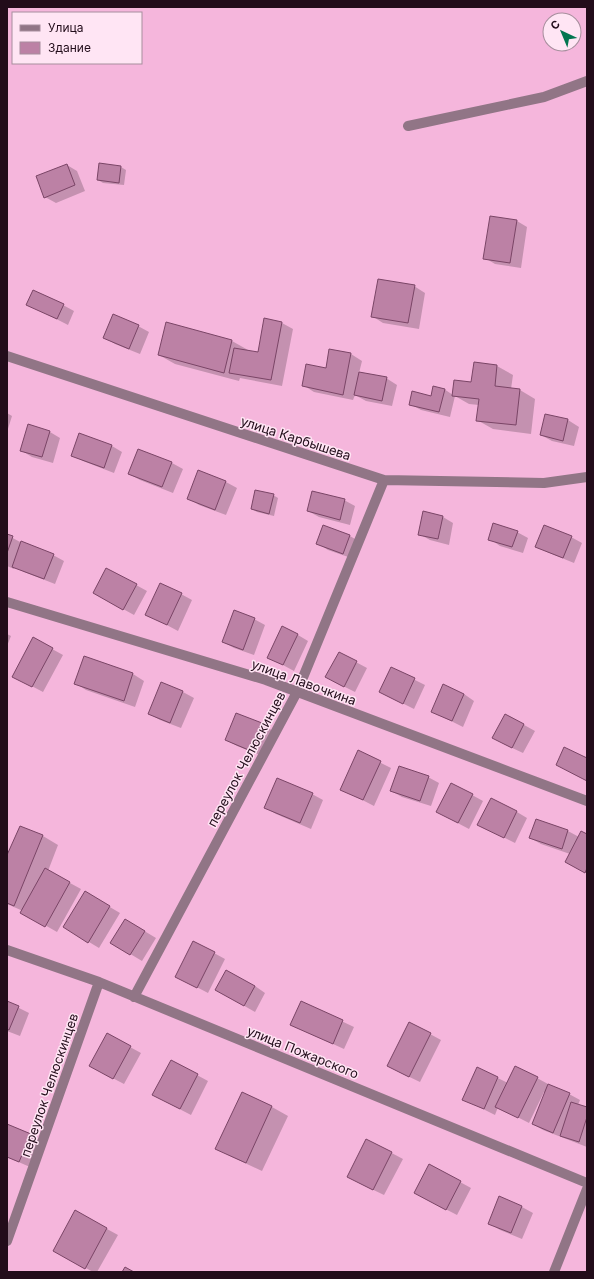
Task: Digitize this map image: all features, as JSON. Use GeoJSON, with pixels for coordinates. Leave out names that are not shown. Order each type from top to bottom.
{"type":"FeatureCollection","features":[{"type":"Feature","properties":{"kind":"street"},"geometry":{"type":"LineString","coordinates":[[408,126],[544,97],[587,81]]}},
{"type":"Feature","properties":{"kind":"street","name":"улица Карбышева"},"geometry":{"type":"LineString","coordinates":[[7,356],[384,480],[544,483],[587,477]]}},
{"type":"Feature","properties":{"kind":"street","name":"переулок Челюскинцев"},"geometry":{"type":"LineString","coordinates":[[134,998],[297,692],[384,480]]}},
{"type":"Feature","properties":{"kind":"street","name":"улица Лавочкина"},"geometry":{"type":"LineString","coordinates":[[7,602],[258,678],[587,801]]}},
{"type":"Feature","properties":{"kind":"street","name":"улица Пожарского"},"geometry":{"type":"LineString","coordinates":[[7,950],[99,982],[134,998],[587,1183]]}},
{"type":"Feature","properties":{"kind":"street","name":"переулок Челюскинцев"},"geometry":{"type":"LineString","coordinates":[[7,1242],[99,982]]}},
{"type":"Feature","properties":{"kind":"street"},"geometry":{"type":"LineString","coordinates":[[554,1272],[587,1189]]}},
{"type":"Feature","properties":{"kind":"building"},"geometry":{"type":"Polygon","coordinates":[[[99,163],[121,166],[119,183],[97,180],[99,163]]]}},
{"type":"Feature","properties":{"kind":"building"},"geometry":{"type":"Polygon","coordinates":[[[67,164],[75,185],[44,198],[36,176],[67,164]]]}},
{"type":"Feature","properties":{"kind":"building"},"geometry":{"type":"Polygon","coordinates":[[[490,216],[517,220],[510,263],[483,259],[490,216]]]}},
{"type":"Feature","properties":{"kind":"building"},"geometry":{"type":"Polygon","coordinates":[[[378,279],[415,285],[408,323],[371,317],[378,279]]]}},
{"type":"Feature","properties":{"kind":"building"},"geometry":{"type":"Polygon","coordinates":[[[33,290],[64,304],[57,319],[26,305],[33,290]]]}},
{"type":"Feature","properties":{"kind":"building"},"geometry":{"type":"Polygon","coordinates":[[[113,314],[139,325],[129,349],[103,338],[113,314]]]}},
{"type":"Feature","properties":{"kind":"building"},"geometry":{"type":"Polygon","coordinates":[[[264,318],[282,322],[271,380],[229,373],[234,348],[258,352],[264,318]]]}},
{"type":"Feature","properties":{"kind":"building"},"geometry":{"type":"Polygon","coordinates":[[[166,322],[232,340],[224,373],[158,355],[166,322]]]}},
{"type":"Feature","properties":{"kind":"building"},"geometry":{"type":"Polygon","coordinates":[[[329,349],[351,353],[343,395],[302,386],[306,364],[326,368],[329,349]]]}},
{"type":"Feature","properties":{"kind":"building"},"geometry":{"type":"Polygon","coordinates":[[[474,362],[497,365],[495,386],[520,389],[516,425],[476,421],[479,399],[452,396],[454,380],[471,382],[474,362]]]}},
{"type":"Feature","properties":{"kind":"building"},"geometry":{"type":"Polygon","coordinates":[[[359,372],[387,377],[382,401],[354,395],[359,372]]]}},
{"type":"Feature","properties":{"kind":"building"},"geometry":{"type":"Polygon","coordinates":[[[433,386],[445,389],[439,412],[409,405],[412,391],[431,396],[433,386]]]}},
{"type":"Feature","properties":{"kind":"building"},"geometry":{"type":"Polygon","coordinates":[[[545,414],[568,419],[563,441],[540,435],[545,414]]]}},
{"type":"Feature","properties":{"kind":"building"},"geometry":{"type":"Polygon","coordinates":[[[28,424],[50,431],[42,457],[20,451],[28,424]]]}},
{"type":"Feature","properties":{"kind":"building"},"geometry":{"type":"Polygon","coordinates":[[[79,433],[112,445],[104,468],[71,456],[79,433]]]}},
{"type":"Feature","properties":{"kind":"building"},"geometry":{"type":"Polygon","coordinates":[[[138,449],[172,462],[162,487],[128,474],[138,449]]]}},
{"type":"Feature","properties":{"kind":"building"},"geometry":{"type":"Polygon","coordinates":[[[198,470],[226,481],[215,510],[187,499],[198,470]]]}},
{"type":"Feature","properties":{"kind":"building"},"geometry":{"type":"Polygon","coordinates":[[[255,490],[274,494],[269,514],[251,509],[255,490]]]}},
{"type":"Feature","properties":{"kind":"building"},"geometry":{"type":"Polygon","coordinates":[[[312,491],[345,499],[340,520],[307,511],[312,491]]]}},
{"type":"Feature","properties":{"kind":"building"},"geometry":{"type":"Polygon","coordinates":[[[423,511],[443,516],[438,539],[418,535],[423,511]]]}},
{"type":"Feature","properties":{"kind":"building"},"geometry":{"type":"Polygon","coordinates":[[[493,523],[518,531],[512,547],[488,540],[493,523]]]}},
{"type":"Feature","properties":{"kind":"building"},"geometry":{"type":"Polygon","coordinates":[[[323,525],[350,535],[343,554],[316,544],[323,525]]]}},
{"type":"Feature","properties":{"kind":"building"},"geometry":{"type":"Polygon","coordinates":[[[544,525],[572,536],[563,558],[535,547],[544,525]]]}},
{"type":"Feature","properties":{"kind":"building"},"geometry":{"type":"Polygon","coordinates":[[[7,534],[13,536],[7,553],[7,534]]]}},
{"type":"Feature","properties":{"kind":"building"},"geometry":{"type":"Polygon","coordinates":[[[21,541],[54,554],[44,579],[12,567],[21,541]]]}},
{"type":"Feature","properties":{"kind":"building"},"geometry":{"type":"Polygon","coordinates":[[[106,568],[137,584],[123,610],[93,593],[106,568]]]}},
{"type":"Feature","properties":{"kind":"building"},"geometry":{"type":"Polygon","coordinates":[[[160,583],[182,593],[167,625],[145,615],[160,583]]]}},
{"type":"Feature","properties":{"kind":"building"},"geometry":{"type":"Polygon","coordinates":[[[234,610],[255,618],[243,650],[222,642],[234,610]]]}},
{"type":"Feature","properties":{"kind":"building"},"geometry":{"type":"Polygon","coordinates":[[[282,626],[298,634],[283,665],[267,658],[282,626]]]}},
{"type":"Feature","properties":{"kind":"building"},"geometry":{"type":"Polygon","coordinates":[[[33,637],[53,648],[32,687],[12,677],[33,637]]]}},
{"type":"Feature","properties":{"kind":"building"},"geometry":{"type":"Polygon","coordinates":[[[339,652],[357,661],[344,687],[325,677],[339,652]]]}},
{"type":"Feature","properties":{"kind":"building"},"geometry":{"type":"Polygon","coordinates":[[[84,656],[133,673],[124,701],[74,684],[84,656]]]}},
{"type":"Feature","properties":{"kind":"building"},"geometry":{"type":"Polygon","coordinates":[[[391,667],[415,678],[403,704],[379,692],[391,667]]]}},
{"type":"Feature","properties":{"kind":"building"},"geometry":{"type":"Polygon","coordinates":[[[161,682],[183,691],[170,723],[148,714],[161,682]]]}},
{"type":"Feature","properties":{"kind":"building"},"geometry":{"type":"Polygon","coordinates":[[[443,684],[464,694],[452,721],[431,712],[443,684]]]}},
{"type":"Feature","properties":{"kind":"building"},"geometry":{"type":"Polygon","coordinates":[[[236,713],[262,723],[251,751],[225,740],[236,713]]]}},
{"type":"Feature","properties":{"kind":"building"},"geometry":{"type":"Polygon","coordinates":[[[505,714],[524,724],[512,748],[492,738],[505,714]]]}},
{"type":"Feature","properties":{"kind":"building"},"geometry":{"type":"Polygon","coordinates":[[[564,747],[587,758],[587,781],[556,765],[564,747]]]}},
{"type":"Feature","properties":{"kind":"building"},"geometry":{"type":"Polygon","coordinates":[[[358,750],[381,761],[363,800],[340,790],[358,750]]]}},
{"type":"Feature","properties":{"kind":"building"},"geometry":{"type":"Polygon","coordinates":[[[399,766],[429,776],[420,801],[390,791],[399,766]]]}},
{"type":"Feature","properties":{"kind":"building"},"geometry":{"type":"Polygon","coordinates":[[[277,778],[313,793],[300,823],[264,808],[277,778]]]}},
{"type":"Feature","properties":{"kind":"building"},"geometry":{"type":"Polygon","coordinates":[[[451,783],[473,794],[458,823],[436,812],[451,783]]]}},
{"type":"Feature","properties":{"kind":"building"},"geometry":{"type":"Polygon","coordinates":[[[491,798],[517,811],[504,838],[477,825],[491,798]]]}},
{"type":"Feature","properties":{"kind":"building"},"geometry":{"type":"Polygon","coordinates":[[[536,819],[568,830],[562,849],[529,838],[536,819]]]}},
{"type":"Feature","properties":{"kind":"building"},"geometry":{"type":"Polygon","coordinates":[[[20,826],[43,835],[14,906],[7,903],[7,855],[20,826]]]}},
{"type":"Feature","properties":{"kind":"building"},"geometry":{"type":"Polygon","coordinates":[[[581,831],[587,834],[587,868],[585,873],[565,862],[581,831]]]}},
{"type":"Feature","properties":{"kind":"building"},"geometry":{"type":"Polygon","coordinates":[[[45,868],[70,882],[45,927],[20,913],[45,868]]]}},
{"type":"Feature","properties":{"kind":"building"},"geometry":{"type":"Polygon","coordinates":[[[85,891],[110,906],[88,943],[63,927],[85,891]]]}},
{"type":"Feature","properties":{"kind":"building"},"geometry":{"type":"Polygon","coordinates":[[[125,919],[145,931],[130,955],[110,943],[125,919]]]}},
{"type":"Feature","properties":{"kind":"building"},"geometry":{"type":"Polygon","coordinates":[[[193,941],[215,952],[197,988],[175,977],[193,941]]]}},
{"type":"Feature","properties":{"kind":"building"},"geometry":{"type":"Polygon","coordinates":[[[226,970],[255,986],[244,1006],[215,990],[226,970]]]}},
{"type":"Feature","properties":{"kind":"building"},"geometry":{"type":"Polygon","coordinates":[[[7,1001],[19,1006],[9,1030],[7,1029],[7,1001]]]}},
{"type":"Feature","properties":{"kind":"building"},"geometry":{"type":"Polygon","coordinates":[[[301,1001],[343,1020],[333,1044],[290,1025],[301,1001]]]}},
{"type":"Feature","properties":{"kind":"building"},"geometry":{"type":"Polygon","coordinates":[[[409,1022],[431,1033],[409,1077],[387,1066],[409,1022]]]}},
{"type":"Feature","properties":{"kind":"building"},"geometry":{"type":"Polygon","coordinates":[[[107,1033],[131,1046],[113,1079],[89,1066],[107,1033]]]}},
{"type":"Feature","properties":{"kind":"building"},"geometry":{"type":"Polygon","coordinates":[[[171,1060],[198,1074],[180,1109],[152,1095],[171,1060]]]}},
{"type":"Feature","properties":{"kind":"building"},"geometry":{"type":"Polygon","coordinates":[[[515,1066],[538,1077],[518,1118],[495,1107],[515,1066]]]}},
{"type":"Feature","properties":{"kind":"building"},"geometry":{"type":"Polygon","coordinates":[[[477,1067],[498,1077],[484,1109],[462,1100],[477,1067]]]}},
{"type":"Feature","properties":{"kind":"building"},"geometry":{"type":"Polygon","coordinates":[[[548,1084],[570,1093],[553,1133],[532,1124],[548,1084]]]}},
{"type":"Feature","properties":{"kind":"building"},"geometry":{"type":"Polygon","coordinates":[[[242,1092],[272,1106],[246,1163],[215,1149],[242,1092]]]}},
{"type":"Feature","properties":{"kind":"building"},"geometry":{"type":"Polygon","coordinates":[[[571,1102],[587,1107],[587,1117],[579,1142],[560,1136],[571,1102]]]}},
{"type":"Feature","properties":{"kind":"building"},"geometry":{"type":"Polygon","coordinates":[[[7,1124],[31,1134],[19,1162],[7,1157],[7,1124]]]}},
{"type":"Feature","properties":{"kind":"building"},"geometry":{"type":"Polygon","coordinates":[[[366,1139],[392,1152],[373,1190],[347,1177],[366,1139]]]}},
{"type":"Feature","properties":{"kind":"building"},"geometry":{"type":"Polygon","coordinates":[[[429,1164],[461,1181],[446,1210],[414,1193],[429,1164]]]}},
{"type":"Feature","properties":{"kind":"building"},"geometry":{"type":"Polygon","coordinates":[[[499,1196],[522,1206],[511,1233],[488,1224],[499,1196]]]}},
{"type":"Feature","properties":{"kind":"building"},"geometry":{"type":"Polygon","coordinates":[[[75,1210],[107,1228],[85,1269],[53,1251],[75,1210]]]}},
{"type":"Feature","properties":{"kind":"building"},"geometry":{"type":"Polygon","coordinates":[[[125,1267],[134,1272],[122,1272],[125,1267]]]}}]}
